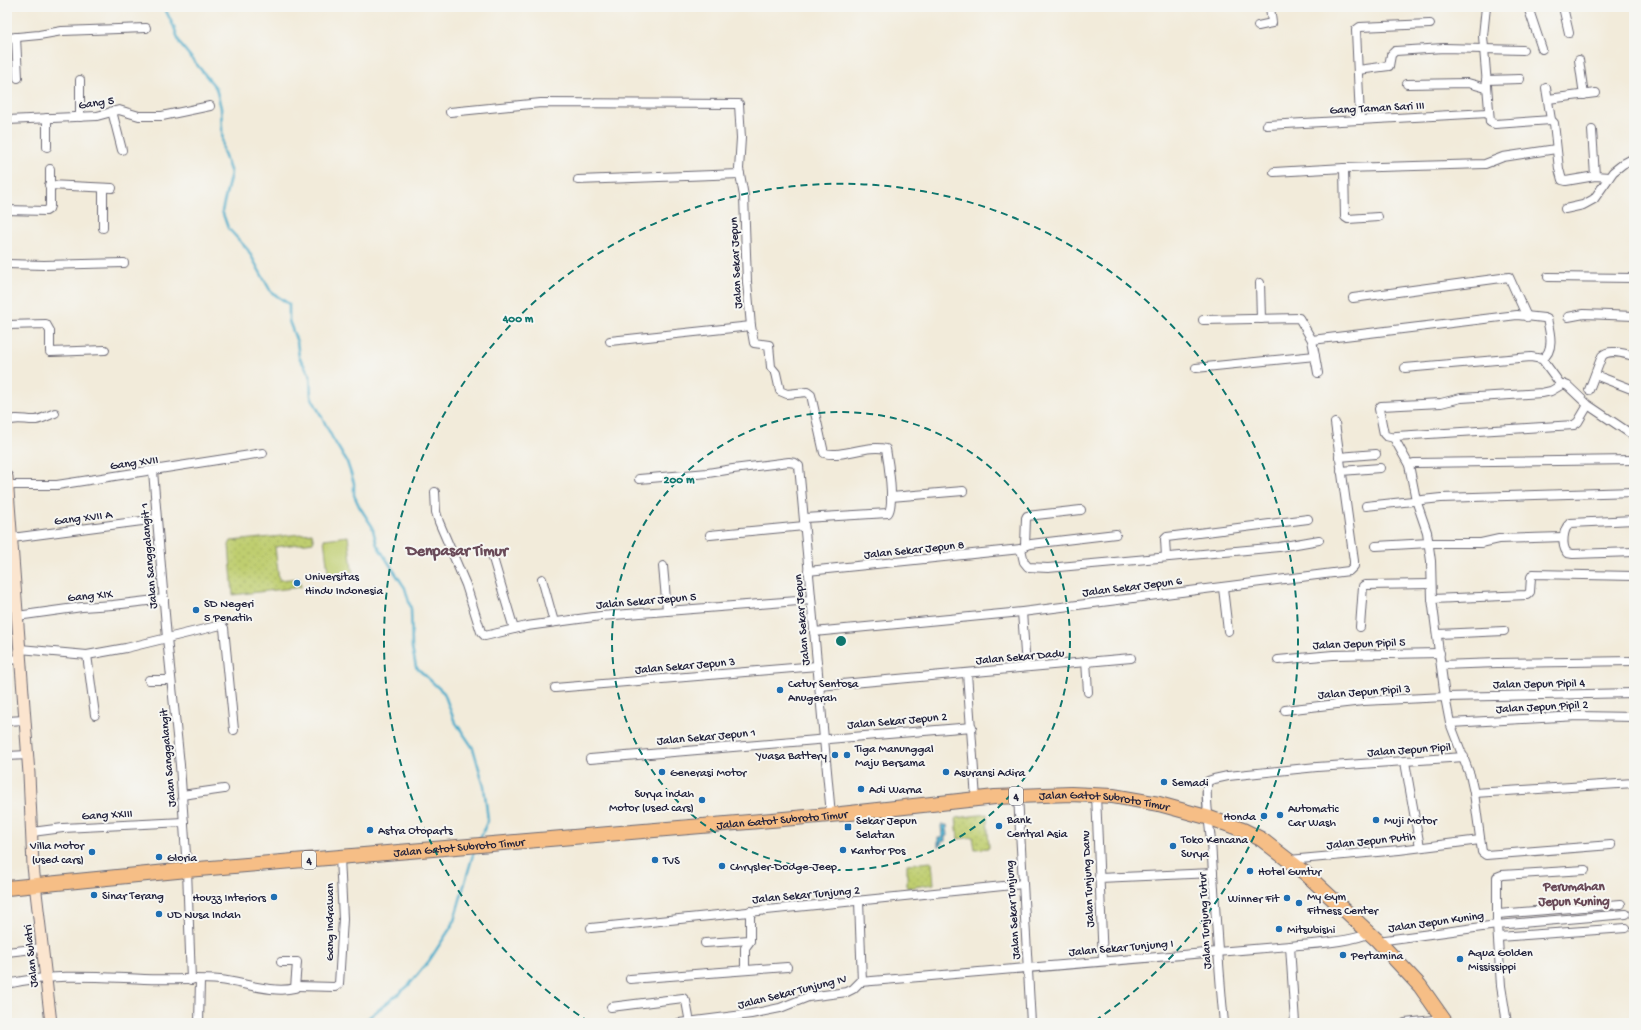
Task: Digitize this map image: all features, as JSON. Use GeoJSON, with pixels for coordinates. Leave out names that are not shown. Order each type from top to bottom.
{"type":"FeatureCollection","features":[{"type":"Feature","properties":{"kind":"highway","name":"Jalan Gatot Subroto Timur"},"geometry":{"type":"LineString","coordinates":[[35,886],[505,842],[831,815],[976,799],[1066,794],[1113,796],[1159,804],[1210,818],[1243,830],[1261,839],[1289,860],[1374,937],[1420,986],[1444,1021]]}},
{"type":"Feature","properties":{"kind":"highway","name":"4"},"geometry":{"type":"LineString","coordinates":[[7,888],[35,886]]}},
{"type":"Feature","properties":{"kind":"main road","name":"Jalan Sulatri"},"geometry":{"type":"LineString","coordinates":[[7,482],[11,595],[17,616],[28,755],[33,866],[51,1023]]}},
{"type":"Feature","properties":{"kind":"street"},"geometry":{"type":"LineString","coordinates":[[1258,26],[1272,23],[1270,7]]}},
{"type":"Feature","properties":{"kind":"street"},"geometry":{"type":"LineString","coordinates":[[1486,7],[1484,22],[1484,50],[1488,113],[1490,122],[1495,124],[1551,120]]}},
{"type":"Feature","properties":{"kind":"street"},"geometry":{"type":"LineString","coordinates":[[1528,7],[1542,49]]}},
{"type":"Feature","properties":{"kind":"street"},"geometry":{"type":"LineString","coordinates":[[1563,7],[1569,33]]}},
{"type":"Feature","properties":{"kind":"street"},"geometry":{"type":"LineString","coordinates":[[1360,119],[1356,30],[1360,27],[1430,24]]}},
{"type":"Feature","properties":{"kind":"street"},"geometry":{"type":"LineString","coordinates":[[7,38],[62,31],[146,28]]}},
{"type":"Feature","properties":{"kind":"street"},"geometry":{"type":"LineString","coordinates":[[16,37],[18,78]]}},
{"type":"Feature","properties":{"kind":"street"},"geometry":{"type":"LineString","coordinates":[[1358,70],[1389,66],[1391,55],[1395,51],[1444,48],[1523,50]]}},
{"type":"Feature","properties":{"kind":"street"},"geometry":{"type":"LineString","coordinates":[[1579,60],[1584,95]]}},
{"type":"Feature","properties":{"kind":"street"},"geometry":{"type":"LineString","coordinates":[[1407,84],[1486,84],[1520,79]]}},
{"type":"Feature","properties":{"kind":"street"},"geometry":{"type":"LineString","coordinates":[[80,80],[80,117]]}},
{"type":"Feature","properties":{"kind":"street"},"geometry":{"type":"LineString","coordinates":[[1546,88],[1551,120],[1554,124],[1560,176],[1564,181],[1595,176],[1609,177]]}},
{"type":"Feature","properties":{"kind":"street"},"geometry":{"type":"LineString","coordinates":[[1548,99],[1596,93]]}},
{"type":"Feature","properties":{"kind":"street","name":"Jalan Sekar Jepun"},"geometry":{"type":"LineString","coordinates":[[450,112],[541,103],[739,104],[741,138],[739,162],[744,196],[746,282],[750,326],[754,343],[769,345],[771,367],[776,373],[780,391],[787,394],[807,392],[811,395],[824,453],[840,453],[878,447],[886,449],[889,466],[891,510],[887,513],[805,522]]}},
{"type":"Feature","properties":{"kind":"street","name":"Gang 5"},"geometry":{"type":"LineString","coordinates":[[7,120],[97,116],[121,110],[134,115],[162,116],[210,106]]}},
{"type":"Feature","properties":{"kind":"street"},"geometry":{"type":"LineString","coordinates":[[112,112],[122,150]]}},
{"type":"Feature","properties":{"kind":"street","name":"Gang Taman Sari III"},"geometry":{"type":"LineString","coordinates":[[1267,125],[1488,113]]}},
{"type":"Feature","properties":{"kind":"street"},"geometry":{"type":"LineString","coordinates":[[47,118],[47,147]]}},
{"type":"Feature","properties":{"kind":"street"},"geometry":{"type":"LineString","coordinates":[[1592,130],[1595,176]]}},
{"type":"Feature","properties":{"kind":"street"},"geometry":{"type":"LineString","coordinates":[[1274,172],[1344,168],[1485,164],[1503,157],[1556,149]]}},
{"type":"Feature","properties":{"kind":"street"},"geometry":{"type":"LineString","coordinates":[[1565,209],[1583,205],[1594,199],[1609,177],[1620,166],[1634,158]]}},
{"type":"Feature","properties":{"kind":"street"},"geometry":{"type":"LineString","coordinates":[[1344,168],[1345,217],[1348,219],[1378,217]]}},
{"type":"Feature","properties":{"kind":"street"},"geometry":{"type":"LineString","coordinates":[[7,210],[48,210],[50,206],[50,169]]}},
{"type":"Feature","properties":{"kind":"street"},"geometry":{"type":"LineString","coordinates":[[578,180],[740,174]]}},
{"type":"Feature","properties":{"kind":"street"},"geometry":{"type":"LineString","coordinates":[[50,185],[112,188]]}},
{"type":"Feature","properties":{"kind":"street"},"geometry":{"type":"LineString","coordinates":[[103,188],[103,228]]}},
{"type":"Feature","properties":{"kind":"street"},"geometry":{"type":"LineString","coordinates":[[7,264],[44,265],[124,263]]}},
{"type":"Feature","properties":{"kind":"street"},"geometry":{"type":"LineString","coordinates":[[1548,276],[1634,278]]}},
{"type":"Feature","properties":{"kind":"street"},"geometry":{"type":"LineString","coordinates":[[1353,298],[1509,277],[1527,317]]}},
{"type":"Feature","properties":{"kind":"street"},"geometry":{"type":"LineString","coordinates":[[1260,283],[1261,318]]}},
{"type":"Feature","properties":{"kind":"street"},"geometry":{"type":"LineString","coordinates":[[1568,317],[1584,314],[1634,316]]}},
{"type":"Feature","properties":{"kind":"street"},"geometry":{"type":"LineString","coordinates":[[1312,340],[1517,316],[1544,318],[1547,319],[1550,330],[1550,351],[1547,357],[1542,360]]}},
{"type":"Feature","properties":{"kind":"street"},"geometry":{"type":"LineString","coordinates":[[1202,320],[1299,318],[1312,340],[1318,373]]}},
{"type":"Feature","properties":{"kind":"street"},"geometry":{"type":"LineString","coordinates":[[7,325],[46,324],[50,331],[50,352],[105,350]]}},
{"type":"Feature","properties":{"kind":"street"},"geometry":{"type":"LineString","coordinates":[[610,341],[750,326]]}},
{"type":"Feature","properties":{"kind":"street"},"geometry":{"type":"LineString","coordinates":[[1589,390],[1604,353],[1612,352],[1634,356]]}},
{"type":"Feature","properties":{"kind":"street"},"geometry":{"type":"LineString","coordinates":[[1196,368],[1314,356]]}},
{"type":"Feature","properties":{"kind":"street"},"geometry":{"type":"LineString","coordinates":[[1405,368],[1531,357],[1542,360],[1561,385],[1568,386],[1588,405],[1634,436]]}},
{"type":"Feature","properties":{"kind":"street"},"geometry":{"type":"LineString","coordinates":[[1595,375],[1634,390]]}},
{"type":"Feature","properties":{"kind":"street","name":"Jalan Jepun Pipil"},"geometry":{"type":"LineString","coordinates":[[1210,818],[1206,787],[1208,781],[1214,778],[1317,768],[1464,757],[1450,723],[1445,697],[1438,634],[1432,599],[1427,532],[1416,500],[1409,465],[1394,438],[1384,434],[1379,409],[1381,406],[1441,403],[1461,398],[1542,393],[1551,391],[1561,385]]}},
{"type":"Feature","properties":{"kind":"street"},"geometry":{"type":"LineString","coordinates":[[1394,438],[1396,436],[1574,425],[1578,422],[1588,405]]}},
{"type":"Feature","properties":{"kind":"street"},"geometry":{"type":"LineString","coordinates":[[7,422],[9,420],[26,418],[36,420],[55,413]]}},
{"type":"Feature","properties":{"kind":"street","name":"Jalan Sekar Jepun 6"},"geometry":{"type":"LineString","coordinates":[[814,632],[1022,612],[1335,574],[1349,571],[1353,569],[1354,561],[1335,423]]}},
{"type":"Feature","properties":{"kind":"street","name":"Gang XVII"},"geometry":{"type":"LineString","coordinates":[[7,482],[57,485],[262,453]]}},
{"type":"Feature","properties":{"kind":"street"},"geometry":{"type":"LineString","coordinates":[[1339,457],[1376,454]]}},
{"type":"Feature","properties":{"kind":"street"},"geometry":{"type":"LineString","coordinates":[[1409,465],[1414,463],[1634,460]]}},
{"type":"Feature","properties":{"kind":"street","name":"Jalan Sekar Jepun"},"geometry":{"type":"LineString","coordinates":[[638,479],[796,463],[799,466],[831,815]]}},
{"type":"Feature","properties":{"kind":"street"},"geometry":{"type":"LineString","coordinates":[[1341,471],[1380,468]]}},
{"type":"Feature","properties":{"kind":"street","name":"Jalan Sanggalangit 1"},"geometry":{"type":"LineString","coordinates":[[152,471],[167,638]]}},
{"type":"Feature","properties":{"kind":"street"},"geometry":{"type":"LineString","coordinates":[[891,498],[963,490]]}},
{"type":"Feature","properties":{"kind":"street","name":"Jalan Sekar Jepun 5"},"geometry":{"type":"LineString","coordinates":[[435,492],[436,512],[439,522],[466,585],[481,632],[485,636],[554,622],[667,610],[811,600]]}},
{"type":"Feature","properties":{"kind":"street"},"geometry":{"type":"LineString","coordinates":[[1366,506],[1416,500],[1464,497],[1634,492]]}},
{"type":"Feature","properties":{"kind":"street"},"geometry":{"type":"LineString","coordinates":[[1081,510],[1027,516],[1023,548],[1024,562],[1028,567],[1038,569],[1279,546],[1319,540]]}},
{"type":"Feature","properties":{"kind":"street","name":"Gang XVII A"},"geometry":{"type":"LineString","coordinates":[[10,540],[157,519]]}},
{"type":"Feature","properties":{"kind":"street"},"geometry":{"type":"LineString","coordinates":[[1166,557],[1166,537],[1308,519]]}},
{"type":"Feature","properties":{"kind":"street"},"geometry":{"type":"LineString","coordinates":[[1634,520],[1570,523],[1566,527],[1564,537],[1565,551],[1567,553],[1634,552]]}},
{"type":"Feature","properties":{"kind":"street"},"geometry":{"type":"LineString","coordinates":[[710,535],[805,522]]}},
{"type":"Feature","properties":{"kind":"street","name":"Jalan Sekar Jepun 8"},"geometry":{"type":"LineString","coordinates":[[808,572],[1023,548],[1038,543],[1116,534]]}},
{"type":"Feature","properties":{"kind":"street"},"geometry":{"type":"LineString","coordinates":[[1376,546],[1429,543],[1481,543],[1499,539],[1564,537]]}},
{"type":"Feature","properties":{"kind":"street"},"geometry":{"type":"LineString","coordinates":[[492,555],[514,629]]}},
{"type":"Feature","properties":{"kind":"street"},"geometry":{"type":"LineString","coordinates":[[662,566],[667,610]]}},
{"type":"Feature","properties":{"kind":"street"},"geometry":{"type":"LineString","coordinates":[[1432,599],[1527,595],[1530,592],[1531,577],[1533,574],[1634,576]]}},
{"type":"Feature","properties":{"kind":"street"},"geometry":{"type":"LineString","coordinates":[[542,579],[554,622]]}},
{"type":"Feature","properties":{"kind":"street"},"geometry":{"type":"LineString","coordinates":[[1360,628],[1363,586],[1431,584]]}},
{"type":"Feature","properties":{"kind":"street"},"geometry":{"type":"LineString","coordinates":[[1223,588],[1228,631]]}},
{"type":"Feature","properties":{"kind":"street","name":"Gang XIX"},"geometry":{"type":"LineString","coordinates":[[17,616],[82,607],[164,599]]}},
{"type":"Feature","properties":{"kind":"street"},"geometry":{"type":"LineString","coordinates":[[1022,612],[1026,667]]}},
{"type":"Feature","properties":{"kind":"street"},"geometry":{"type":"LineString","coordinates":[[7,660],[20,654],[87,655],[108,652],[220,624],[224,628],[234,730]]}},
{"type":"Feature","properties":{"kind":"street"},"geometry":{"type":"LineString","coordinates":[[1438,634],[1504,631]]}},
{"type":"Feature","properties":{"kind":"street","name":"Jalan Sanggalangit"},"geometry":{"type":"LineString","coordinates":[[167,638],[184,822],[191,980]]}},
{"type":"Feature","properties":{"kind":"street","name":"Jalan Jepun Pipil 5"},"geometry":{"type":"LineString","coordinates":[[1278,660],[1333,655],[1440,653]]}},
{"type":"Feature","properties":{"kind":"street"},"geometry":{"type":"LineString","coordinates":[[87,655],[95,715]]}},
{"type":"Feature","properties":{"kind":"street","name":"Jalan Sekar Dadu"},"geometry":{"type":"LineString","coordinates":[[976,799],[967,672],[1131,658]]}},
{"type":"Feature","properties":{"kind":"street"},"geometry":{"type":"LineString","coordinates":[[1086,661],[1088,692]]}},
{"type":"Feature","properties":{"kind":"street"},"geometry":{"type":"LineString","coordinates":[[1441,665],[1634,661]]}},
{"type":"Feature","properties":{"kind":"street","name":"Jalan Sekar Jepun 3"},"geometry":{"type":"LineString","coordinates":[[555,688],[817,666]]}},
{"type":"Feature","properties":{"kind":"street"},"geometry":{"type":"LineString","coordinates":[[819,686],[967,672]]}},
{"type":"Feature","properties":{"kind":"street"},"geometry":{"type":"LineString","coordinates":[[149,680],[171,680]]}},
{"type":"Feature","properties":{"kind":"street","name":"Jalan Jepun Pipil 4"},"geometry":{"type":"LineString","coordinates":[[1445,697],[1634,693]]}},
{"type":"Feature","properties":{"kind":"street","name":"Jalan Jepun Pipil 3"},"geometry":{"type":"LineString","coordinates":[[1285,710],[1364,702],[1445,697]]}},
{"type":"Feature","properties":{"kind":"street","name":"Jalan Jepun Pipil 2"},"geometry":{"type":"LineString","coordinates":[[1450,723],[1578,716],[1634,717]]}},
{"type":"Feature","properties":{"kind":"street"},"geometry":{"type":"LineString","coordinates":[[7,722],[25,720]]}},
{"type":"Feature","properties":{"kind":"street","name":"Jalan Sekar Jepun 2"},"geometry":{"type":"LineString","coordinates":[[824,738],[972,726]]}},
{"type":"Feature","properties":{"kind":"street","name":"Jalan Sekar Jepun 1"},"geometry":{"type":"LineString","coordinates":[[590,759],[824,738]]}},
{"type":"Feature","properties":{"kind":"street"},"geometry":{"type":"LineString","coordinates":[[7,756],[28,755]]}},
{"type":"Feature","properties":{"kind":"street"},"geometry":{"type":"LineString","coordinates":[[1464,757],[1474,793],[1482,852],[1486,855],[1611,845]]}},
{"type":"Feature","properties":{"kind":"street"},"geometry":{"type":"LineString","coordinates":[[1405,762],[1420,847]]}},
{"type":"Feature","properties":{"kind":"street"},"geometry":{"type":"LineString","coordinates":[[1474,793],[1634,783]]}},
{"type":"Feature","properties":{"kind":"street"},"geometry":{"type":"LineString","coordinates":[[182,795],[224,789]]}},
{"type":"Feature","properties":{"kind":"street","name":"Jalan Tunjung Danu"},"geometry":{"type":"LineString","coordinates":[[1096,795],[1103,961]]}},
{"type":"Feature","properties":{"kind":"street","name":"Jalan Sekar Tunjung"},"geometry":{"type":"LineString","coordinates":[[1018,796],[1031,1023]]}},
{"type":"Feature","properties":{"kind":"street","name":"Jalan Tunjung Tutur"},"geometry":{"type":"LineString","coordinates":[[1210,818],[1217,951],[1224,1023]]}},
{"type":"Feature","properties":{"kind":"street","name":"Gang XXIII"},"geometry":{"type":"LineString","coordinates":[[32,832],[62,828],[184,822]]}},
{"type":"Feature","properties":{"kind":"street","name":"Jalan Jepun Putih"},"geometry":{"type":"LineString","coordinates":[[1289,860],[1480,840]]}},
{"type":"Feature","properties":{"kind":"street","name":"Gang Indrawan"},"geometry":{"type":"LineString","coordinates":[[296,986],[338,986],[342,930],[340,857]]}},
{"type":"Feature","properties":{"kind":"street","name":"Jalan Jepun Kuning"},"geometry":{"type":"LineString","coordinates":[[1507,1023],[1502,998],[1497,925],[1498,914],[1496,882],[1498,876],[1585,870]]}},
{"type":"Feature","properties":{"kind":"street"},"geometry":{"type":"LineString","coordinates":[[1099,878],[1213,873]]}},
{"type":"Feature","properties":{"kind":"street","name":"Jalan Sekar Tunjung 2"},"geometry":{"type":"LineString","coordinates":[[591,928],[1023,884]]}},
{"type":"Feature","properties":{"kind":"street"},"geometry":{"type":"LineString","coordinates":[[859,901],[862,982]]}},
{"type":"Feature","properties":{"kind":"street","name":"Jalan Jepun Kuning"},"geometry":{"type":"LineString","coordinates":[[1498,914],[1621,904]]}},
{"type":"Feature","properties":{"kind":"street"},"geometry":{"type":"LineString","coordinates":[[745,970],[745,948],[750,940],[750,911]]}},
{"type":"Feature","properties":{"kind":"street","name":"Jalan Jepun Kuning"},"geometry":{"type":"LineString","coordinates":[[1290,946],[1364,936],[1374,937],[1626,914]]}},
{"type":"Feature","properties":{"kind":"street"},"geometry":{"type":"LineString","coordinates":[[1498,937],[1626,928]]}},
{"type":"Feature","properties":{"kind":"street"},"geometry":{"type":"LineString","coordinates":[[705,943],[750,940]]}},
{"type":"Feature","properties":{"kind":"street"},"geometry":{"type":"LineString","coordinates":[[1290,946],[1295,1023]]}},
{"type":"Feature","properties":{"kind":"street","name":"Jalan Sekar Tunjung I"},"geometry":{"type":"LineString","coordinates":[[1028,967],[1290,946]]}},
{"type":"Feature","properties":{"kind":"street"},"geometry":{"type":"LineString","coordinates":[[7,952],[42,948]]}},
{"type":"Feature","properties":{"kind":"street"},"geometry":{"type":"LineString","coordinates":[[7,984],[45,977],[85,976],[220,980],[262,988],[293,989],[296,986],[297,962],[281,962]]}},
{"type":"Feature","properties":{"kind":"street"},"geometry":{"type":"LineString","coordinates":[[630,979],[786,967]]}},
{"type":"Feature","properties":{"kind":"street","name":"Jalan Sekar Tunjung IV"},"geometry":{"type":"LineString","coordinates":[[679,1023],[726,1018],[769,1011],[808,997],[847,992],[862,982],[1028,967]]}},
{"type":"Feature","properties":{"kind":"street"},"geometry":{"type":"LineString","coordinates":[[199,1023],[200,980]]}},
{"type":"Feature","properties":{"kind":"street"},"geometry":{"type":"LineString","coordinates":[[611,1007],[683,998],[686,1001],[690,1022]]}},
{"type":"Feature","properties":{"kind":"street"},"geometry":{"type":"LineString","coordinates":[[1405,1023],[1444,1021]]}},
{"type":"Feature","properties":{"kind":"green space"},"geometry":{"type":"Polygon","coordinates":[[[312,533],[314,542],[275,547],[279,580],[299,578],[301,587],[233,595],[229,545],[231,541],[312,533]]]}},
{"type":"Feature","properties":{"kind":"green space"},"geometry":{"type":"Polygon","coordinates":[[[348,536],[353,577],[329,580],[324,539],[348,536]]]}},
{"type":"Feature","properties":{"kind":"green space"},"geometry":{"type":"Polygon","coordinates":[[[987,814],[989,848],[975,849],[973,837],[958,839],[956,818],[987,814]]]}},
{"type":"Feature","properties":{"kind":"green space"},"geometry":{"type":"Polygon","coordinates":[[[932,862],[934,884],[907,888],[907,864],[932,862]]]}},
{"type":"Feature","properties":{"kind":"water"},"geometry":{"type":"Polygon","coordinates":[[[941,825],[947,825],[948,836],[945,836],[945,841],[941,842],[941,846],[938,846],[938,838],[942,838],[941,825]]]}},
{"type":"Feature","properties":{"kind":"waterway"},"geometry":{"type":"LineString","coordinates":[[164,7],[174,27],[180,44],[216,88],[221,108],[223,151],[231,173],[222,211],[228,228],[248,250],[271,292],[289,304],[289,321],[297,342],[299,357],[310,375],[311,396],[333,439],[347,462],[354,483],[354,495],[372,526],[377,545],[405,588],[411,609],[412,648],[416,667],[444,693],[454,720],[473,748],[484,786],[488,820],[479,841]]}},
{"type":"Feature","properties":{"kind":"waterway"},"geometry":{"type":"LineString","coordinates":[[362,1023],[408,986],[429,961],[453,924],[474,851]]}},
{"type":"Feature","properties":{"kind":"place","name":"Universitas Hindu Indonesia"},"geometry":{"type":"Point","coordinates":[297,583]}},
{"type":"Feature","properties":{"kind":"place","name":"SD Negeri 5 Penatih"},"geometry":{"type":"Point","coordinates":[196,610]}},
{"type":"Feature","properties":{"kind":"place","name":"Catur Sentosa Anugerah"},"geometry":{"type":"Point","coordinates":[780,690]}},
{"type":"Feature","properties":{"kind":"place","name":"Yuasa Battery"},"geometry":{"type":"Point","coordinates":[835,755]}},
{"type":"Feature","properties":{"kind":"place","name":"Tiga Manunggal Maju Bersama"},"geometry":{"type":"Point","coordinates":[847,755]}},
{"type":"Feature","properties":{"kind":"place","name":"Generasi Motor"},"geometry":{"type":"Point","coordinates":[662,772]}},
{"type":"Feature","properties":{"kind":"place","name":"Asuransi Adira"},"geometry":{"type":"Point","coordinates":[946,772]}},
{"type":"Feature","properties":{"kind":"place","name":"Semadi"},"geometry":{"type":"Point","coordinates":[1164,782]}},
{"type":"Feature","properties":{"kind":"place","name":"Adi Warna"},"geometry":{"type":"Point","coordinates":[861,789]}},
{"type":"Feature","properties":{"kind":"place","name":"Surya Indah Motor (used cars)"},"geometry":{"type":"Point","coordinates":[702,800]}},
{"type":"Feature","properties":{"kind":"place","name":"Automatic Car Wash"},"geometry":{"type":"Point","coordinates":[1280,815]}},
{"type":"Feature","properties":{"kind":"place","name":"Honda"},"geometry":{"type":"Point","coordinates":[1264,816]}},
{"type":"Feature","properties":{"kind":"place","name":"Muji Motor"},"geometry":{"type":"Point","coordinates":[1376,820]}},
{"type":"Feature","properties":{"kind":"place","name":"Bank Central Asia"},"geometry":{"type":"Point","coordinates":[999,826]}},
{"type":"Feature","properties":{"kind":"place","name":"Sekar Jepun Selatan"},"geometry":{"type":"Point","coordinates":[848,827]}},
{"type":"Feature","properties":{"kind":"place","name":"Astra Otoparts"},"geometry":{"type":"Point","coordinates":[370,830]}},
{"type":"Feature","properties":{"kind":"place","name":"Toko Kencana Surya"},"geometry":{"type":"Point","coordinates":[1173,846]}},
{"type":"Feature","properties":{"kind":"place","name":"Kantor Pos"},"geometry":{"type":"Point","coordinates":[843,850]}},
{"type":"Feature","properties":{"kind":"place","name":"Villa Motor (used cars)"},"geometry":{"type":"Point","coordinates":[92,852]}},
{"type":"Feature","properties":{"kind":"place","name":"Gloria"},"geometry":{"type":"Point","coordinates":[159,857]}},
{"type":"Feature","properties":{"kind":"place","name":"TVS"},"geometry":{"type":"Point","coordinates":[655,860]}},
{"type":"Feature","properties":{"kind":"place","name":"Chrysler-Dodge-Jeep"},"geometry":{"type":"Point","coordinates":[722,866]}},
{"type":"Feature","properties":{"kind":"place","name":"Hotel Guntur"},"geometry":{"type":"Point","coordinates":[1250,871]}},
{"type":"Feature","properties":{"kind":"place","name":"Sinar Terang"},"geometry":{"type":"Point","coordinates":[94,895]}},
{"type":"Feature","properties":{"kind":"place","name":"Houzz Interiors"},"geometry":{"type":"Point","coordinates":[274,897]}},
{"type":"Feature","properties":{"kind":"place","name":"Winner Fit"},"geometry":{"type":"Point","coordinates":[1287,898]}},
{"type":"Feature","properties":{"kind":"place","name":"My Gym Fitness Center"},"geometry":{"type":"Point","coordinates":[1299,903]}},
{"type":"Feature","properties":{"kind":"place","name":"UD Nusa Indah"},"geometry":{"type":"Point","coordinates":[159,914]}},
{"type":"Feature","properties":{"kind":"place","name":"Mitsubishi"},"geometry":{"type":"Point","coordinates":[1279,929]}},
{"type":"Feature","properties":{"kind":"place","name":"Pertamina"},"geometry":{"type":"Point","coordinates":[1343,955]}},
{"type":"Feature","properties":{"kind":"place","name":"Aqua Golden Mississippi"},"geometry":{"type":"Point","coordinates":[1460,959]}},
{"type":"Feature","properties":{"kind":"district","name":"Denpasar Timur"},"geometry":{"type":"Point","coordinates":[457,549]}},
{"type":"Feature","properties":{"kind":"district","name":"Perumahan Jepun Kuning"},"geometry":{"type":"Point","coordinates":[1574,892]}}]}
